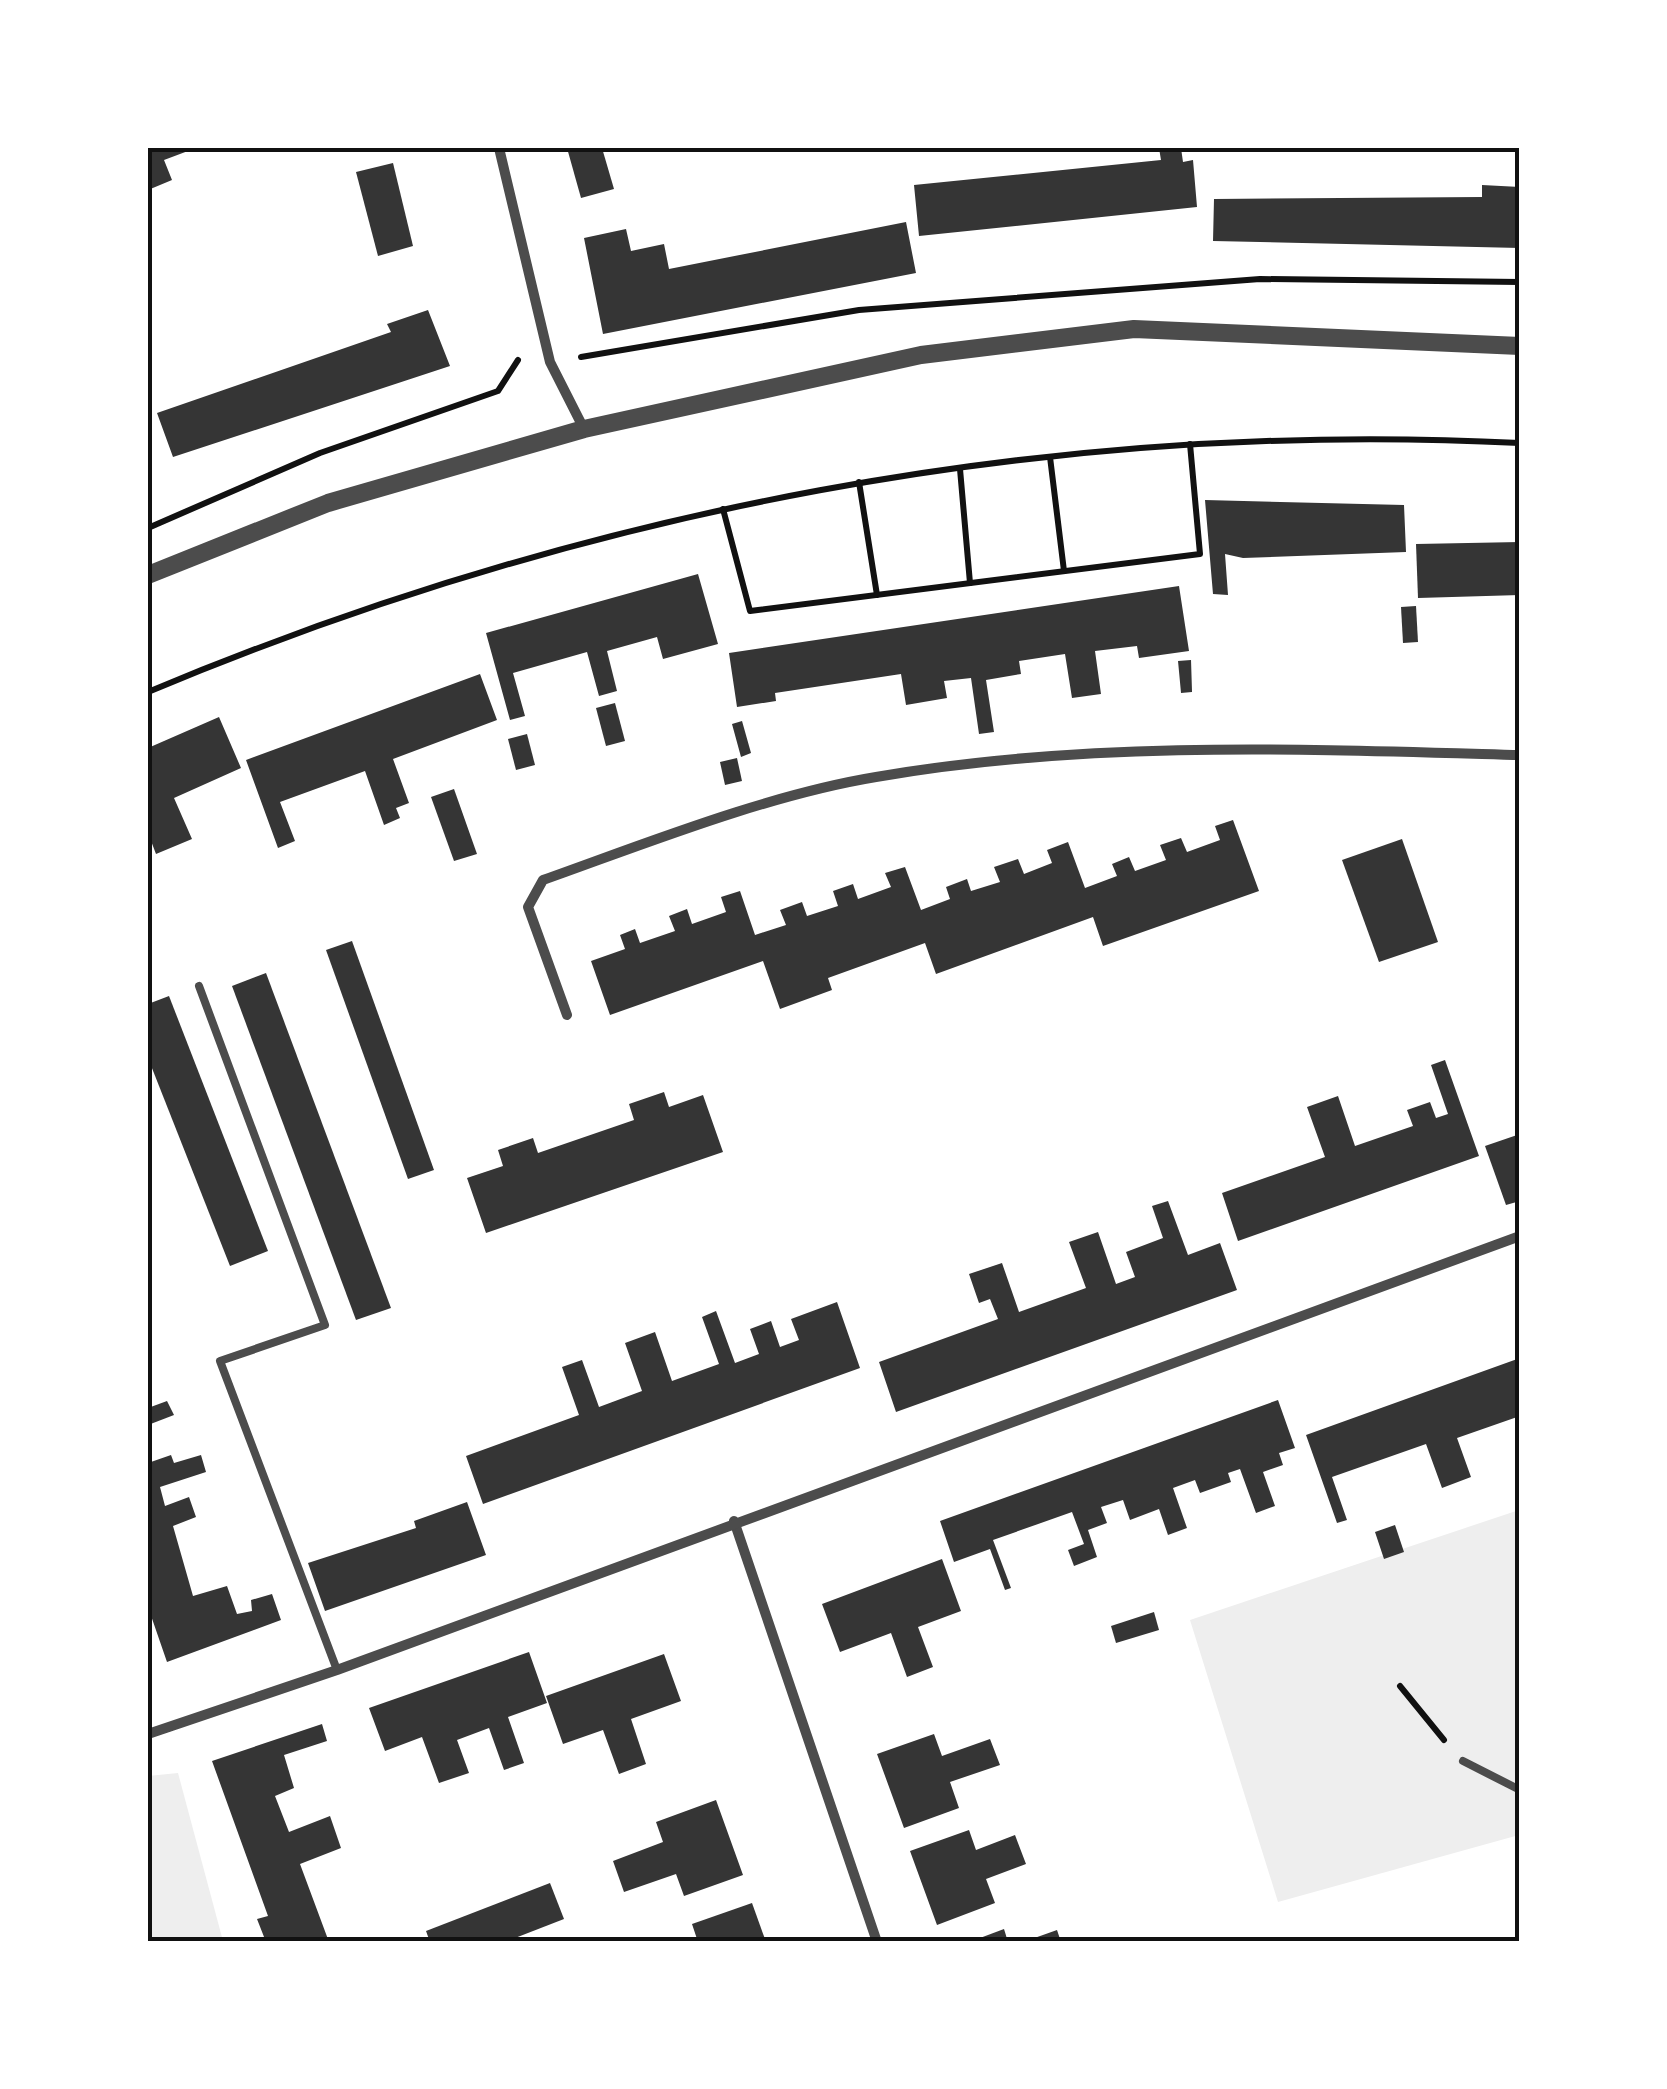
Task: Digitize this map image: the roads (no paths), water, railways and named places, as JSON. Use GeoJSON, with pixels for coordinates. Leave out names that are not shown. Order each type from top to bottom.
{"type":"FeatureCollection","features":[{"type":"Feature","properties":{"kind":"street"},"geometry":{"type":"LineString","coordinates":[[499,148],[550,362],[584,430]]}},
{"type":"Feature","properties":{"kind":"street"},"geometry":{"type":"LineString","coordinates":[[148,574],[328,503],[584,430],[921,356],[1134,330],[1520,346]]}},
{"type":"Feature","properties":{"kind":"street"},"geometry":{"type":"LineString","coordinates":[[567,1015],[528,906],[543,880],[695,826],[874,777],[1062,754],[1333,750],[1520,755]]}},
{"type":"Feature","properties":{"kind":"street"},"geometry":{"type":"LineString","coordinates":[[148,1734],[338,1670],[734,1521],[1520,1236]]}},
{"type":"Feature","properties":{"kind":"street"},"geometry":{"type":"LineString","coordinates":[[734,1521],[877,1942]]}},
{"type":"Feature","properties":{"kind":"lane"},"geometry":{"type":"LineString","coordinates":[[199,986],[325,1325],[220,1361],[338,1670]]}},
{"type":"Feature","properties":{"kind":"lane"},"geometry":{"type":"LineString","coordinates":[[1463,1761],[1520,1790]]}}]}
